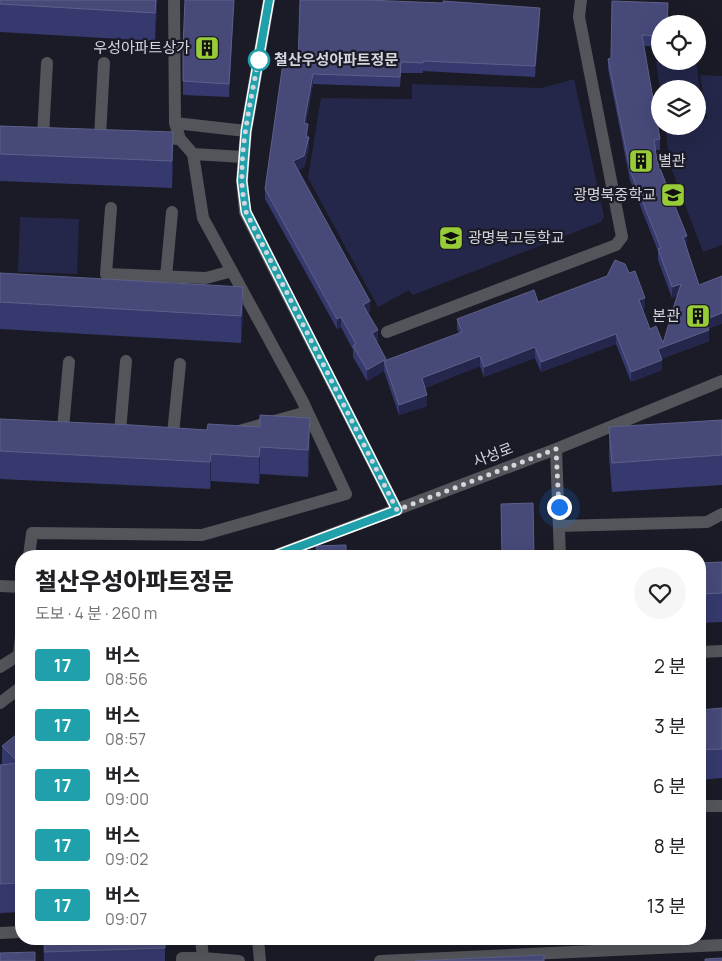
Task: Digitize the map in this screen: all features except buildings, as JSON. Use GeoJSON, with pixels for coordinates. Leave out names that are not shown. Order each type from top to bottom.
{"type":"FeatureCollection","features":[{"type":"Feature","properties":{"kind":"street"},"geometry":{"type":"LineString","coordinates":[[30,550],[32,533],[202,535],[346,494],[308,412],[203,218],[193,154],[180,139],[175,123],[174,0]]}},
{"type":"Feature","properties":{"kind":"street"},"geometry":{"type":"LineString","coordinates":[[269,0],[243,157],[242,181],[246,212],[397,510]]}},
{"type":"Feature","properties":{"kind":"street"},"geometry":{"type":"LineString","coordinates":[[387,332],[616,245],[622,237],[579,17],[581,0]]}},
{"type":"Feature","properties":{"kind":"street"},"geometry":{"type":"LineString","coordinates":[[44,136],[47,63]]}},
{"type":"Feature","properties":{"kind":"street"},"geometry":{"type":"LineString","coordinates":[[100,137],[104,63]]}},
{"type":"Feature","properties":{"kind":"street"},"geometry":{"type":"LineString","coordinates":[[175,123],[246,131]]}},
{"type":"Feature","properties":{"kind":"street"},"geometry":{"type":"LineString","coordinates":[[144,138],[180,139]]}},
{"type":"Feature","properties":{"kind":"street"},"geometry":{"type":"LineString","coordinates":[[193,154],[243,157]]}},
{"type":"Feature","properties":{"kind":"street"},"geometry":{"type":"LineString","coordinates":[[111,208],[106,274],[206,278],[232,271]]}},
{"type":"Feature","properties":{"kind":"street"},"geometry":{"type":"LineString","coordinates":[[166,277],[172,212]]}},
{"type":"Feature","properties":{"kind":"street"},"geometry":{"type":"LineString","coordinates":[[120,432],[126,361]]}},
{"type":"Feature","properties":{"kind":"street"},"geometry":{"type":"LineString","coordinates":[[63,429],[69,362]]}},
{"type":"Feature","properties":{"kind":"street"},"geometry":{"type":"LineString","coordinates":[[156,435],[178,434],[180,364]]}},
{"type":"Feature","properties":{"kind":"street","name":"사성로"},"geometry":{"type":"LineString","coordinates":[[290,550],[556,449],[722,381]]}},
{"type":"Feature","properties":{"kind":"street"},"geometry":{"type":"LineString","coordinates":[[222,434],[232,433],[308,412]]}},
{"type":"Feature","properties":{"kind":"street"},"geometry":{"type":"LineString","coordinates":[[556,449],[560,550]]}},
{"type":"Feature","properties":{"kind":"street"},"geometry":{"type":"LineString","coordinates":[[560,526],[707,522],[722,514]]}},
{"type":"Feature","properties":{"kind":"street"},"geometry":{"type":"LineString","coordinates":[[0,586],[15,587]]}},
{"type":"Feature","properties":{"kind":"street"},"geometry":{"type":"LineString","coordinates":[[706,652],[722,651]]}},
{"type":"Feature","properties":{"kind":"street"},"geometry":{"type":"LineString","coordinates":[[0,667],[15,658]]}},
{"type":"Feature","properties":{"kind":"street"},"geometry":{"type":"LineString","coordinates":[[0,703],[15,692]]}},
{"type":"Feature","properties":{"kind":"street"},"geometry":{"type":"LineString","coordinates":[[706,806],[722,806]]}},
{"type":"Feature","properties":{"kind":"street"},"geometry":{"type":"LineString","coordinates":[[0,933],[15,932]]}},
{"type":"Feature","properties":{"kind":"street"},"geometry":{"type":"LineString","coordinates":[[706,945],[722,944]]}},
{"type":"Feature","properties":{"kind":"street"},"geometry":{"type":"LineString","coordinates":[[201,945],[202,958]]}},
{"type":"Feature","properties":{"kind":"street"},"geometry":{"type":"LineString","coordinates":[[259,945],[260,961]]}},
{"type":"Feature","properties":{"kind":"street"},"geometry":{"type":"LineString","coordinates":[[380,961],[702,945]]}},
{"type":"Feature","properties":{"kind":"street"},"geometry":{"type":"LineString","coordinates":[[182,961],[182,958],[239,961]]}},
{"type":"Feature","properties":{"kind":"shaded area"},"geometry":{"type":"Polygon","coordinates":[[[657,70],[697,70],[699,80],[659,80],[657,70]]]}},
{"type":"Feature","properties":{"kind":"shaded area"},"geometry":{"type":"Polygon","coordinates":[[[700,75],[722,76],[722,245],[703,252],[670,165],[666,135],[706,135],[706,80],[701,80],[700,75]]]}},
{"type":"Feature","properties":{"kind":"shaded area"},"geometry":{"type":"Polygon","coordinates":[[[574,79],[604,216],[601,222],[413,295],[409,290],[378,307],[308,178],[321,98],[412,99],[412,84],[542,88],[574,79]]]}},
{"type":"Feature","properties":{"kind":"shaded area"},"geometry":{"type":"Polygon","coordinates":[[[20,217],[79,219],[77,274],[18,272],[20,217]]]}},
{"type":"Feature","properties":{"kind":"bus line","name":"17"},"geometry":{"type":"LineString","coordinates":[[269,0],[243,157],[242,181],[246,212],[397,510],[290,550]]}},
{"type":"Feature","properties":{"kind":"place","name":"우성아파트상가"},"geometry":{"type":"Point","coordinates":[207,48]}},
{"type":"Feature","properties":{"kind":"place","name":"철산우성아파트정문"},"geometry":{"type":"Point","coordinates":[259,60]}},
{"type":"Feature","properties":{"kind":"place","name":"별관"},"geometry":{"type":"Point","coordinates":[641,161]}},
{"type":"Feature","properties":{"kind":"place","name":"광명북중학교"},"geometry":{"type":"Point","coordinates":[673,195]}},
{"type":"Feature","properties":{"kind":"place","name":"광명북고등학교"},"geometry":{"type":"Point","coordinates":[451,238]}},
{"type":"Feature","properties":{"kind":"place","name":"본관"},"geometry":{"type":"Point","coordinates":[698,316]}},
{"type":"Feature","properties":{"kind":"route"},"geometry":{"type":"LineString","coordinates":[[259,60],[259,56],[243,157],[242,181],[246,212],[397,510],[556,449],[559,507]]}}]}
